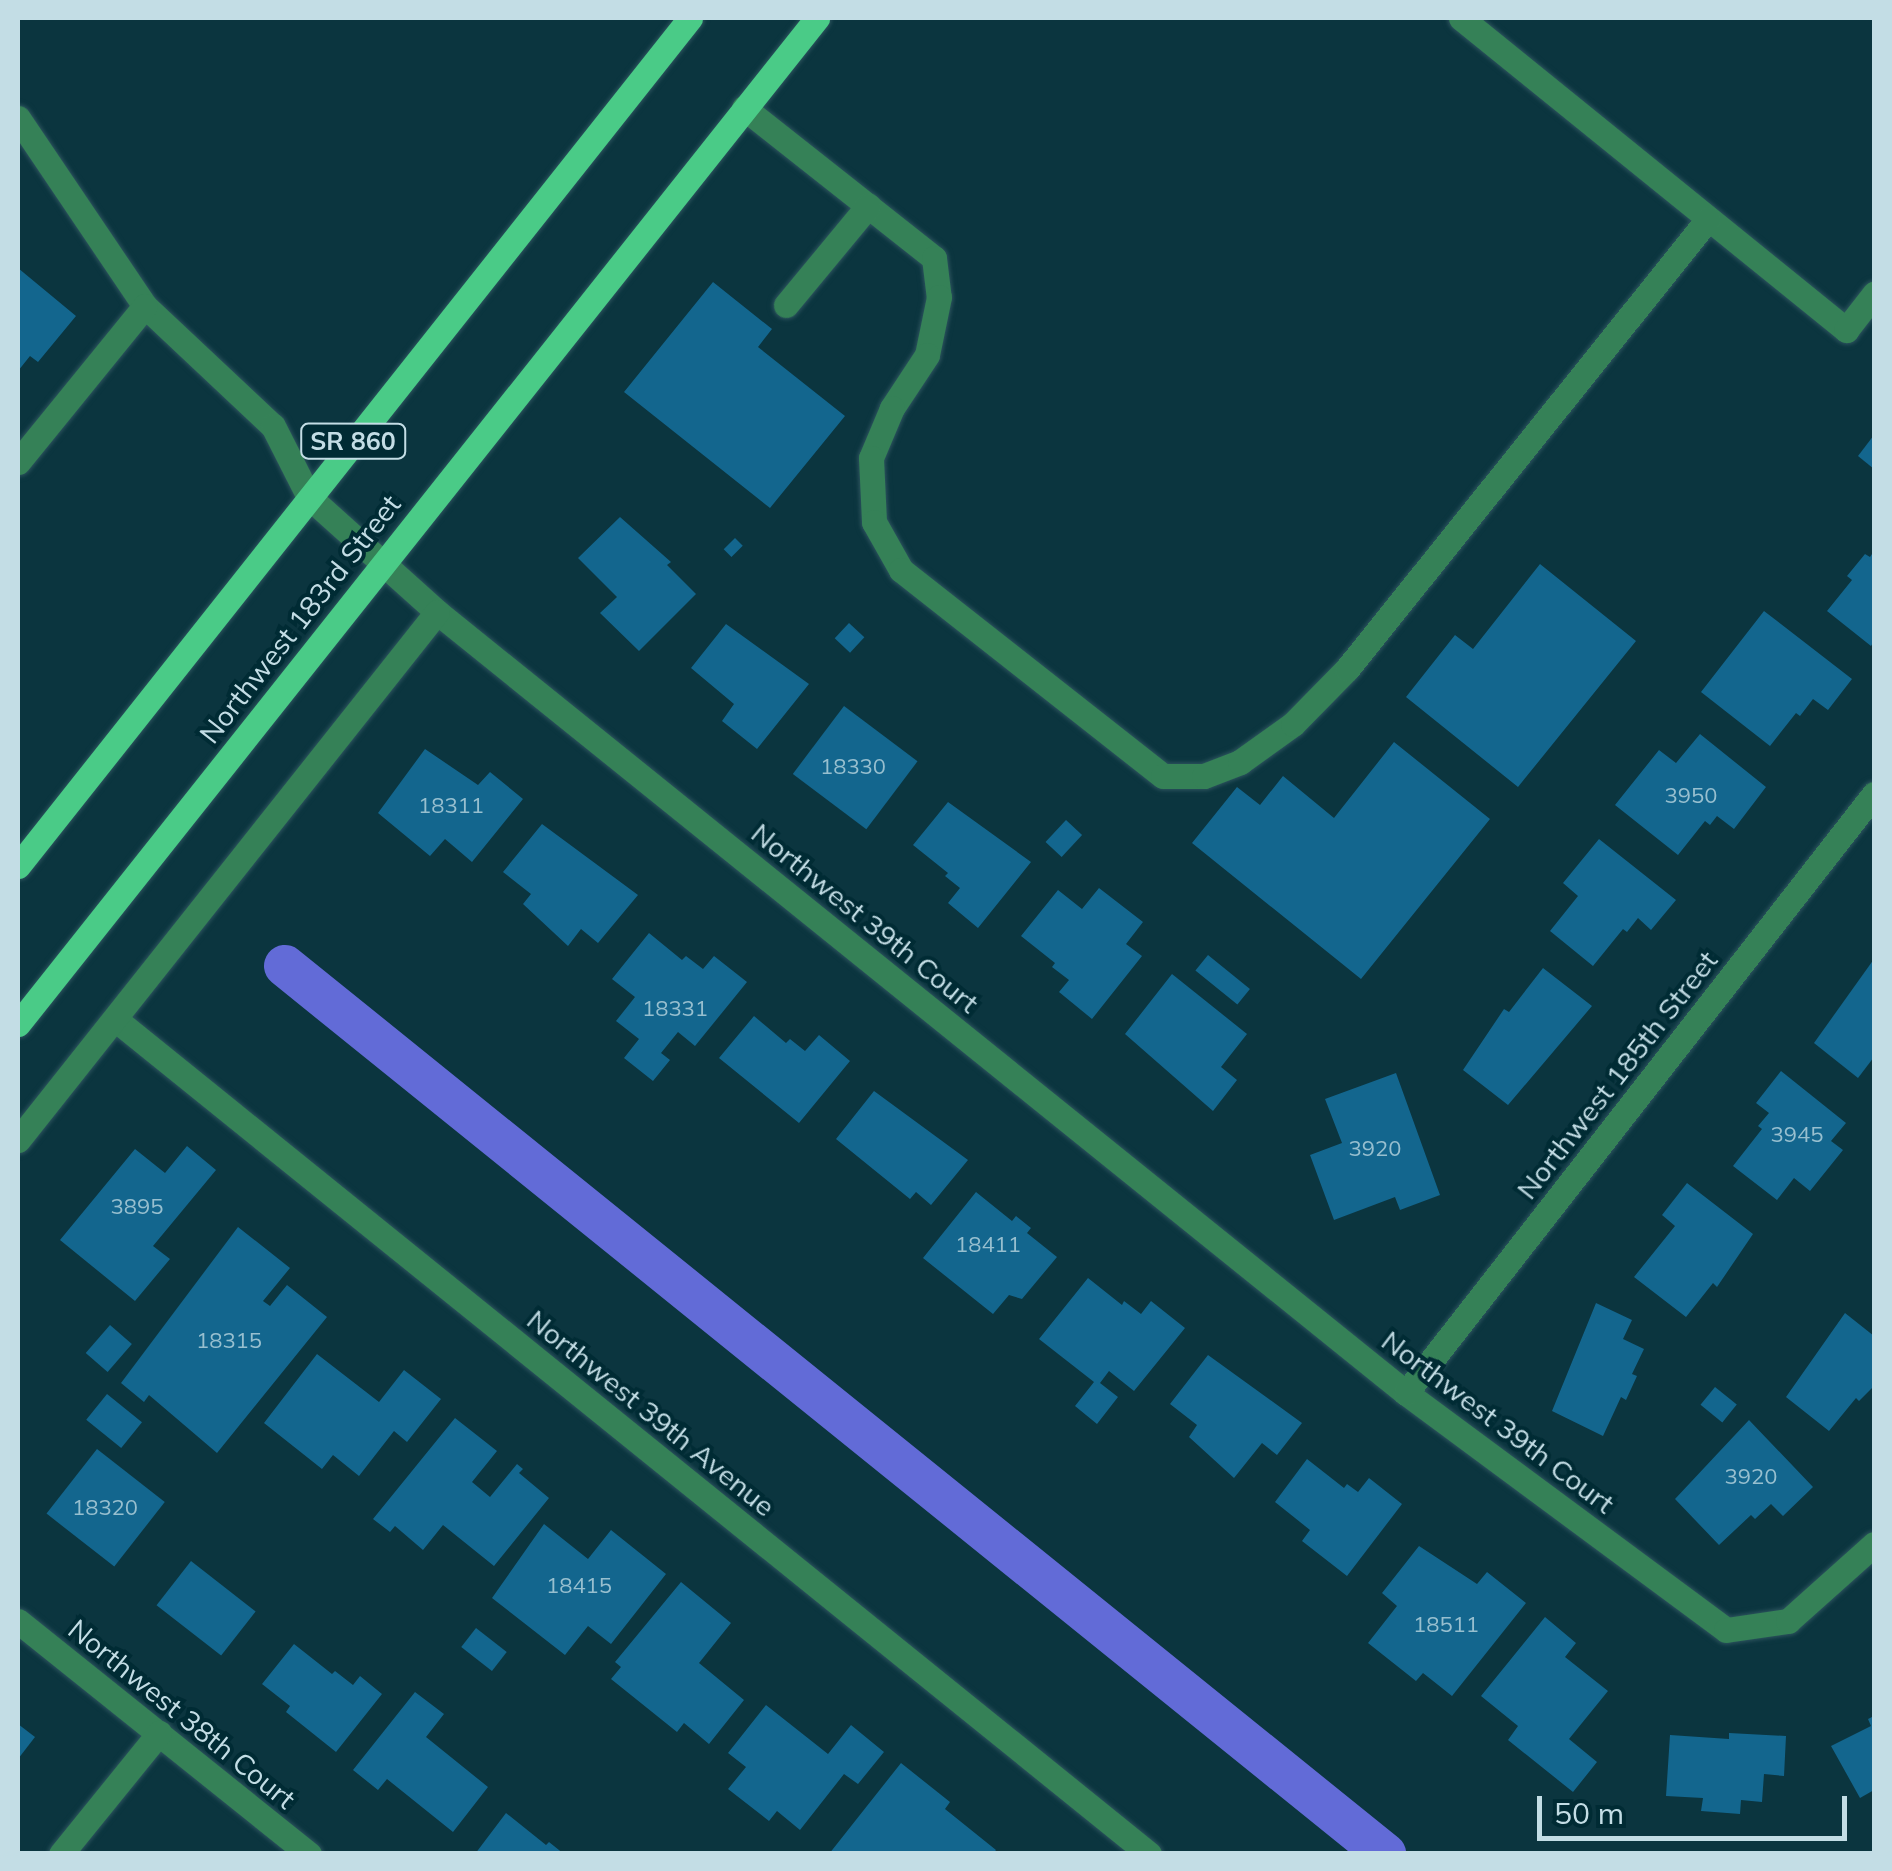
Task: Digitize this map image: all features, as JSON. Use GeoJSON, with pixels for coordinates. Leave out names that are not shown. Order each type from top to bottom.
{"type":"FeatureCollection","features":[{"type":"Feature","properties":{"kind":"main road","name":"SR 860"},"geometry":{"type":"LineString","coordinates":[[18,866],[690,18]]}},
{"type":"Feature","properties":{"kind":"main road","name":"Northwest 183rd Street"},"geometry":{"type":"LineString","coordinates":[[18,1024],[817,18]]}},
{"type":"Feature","properties":{"kind":"street"},"geometry":{"type":"LineString","coordinates":[[1461,18],[1846,330],[1874,294]]}},
{"type":"Feature","properties":{"kind":"street"},"geometry":{"type":"LineString","coordinates":[[744,108],[934,258],[939,297],[927,355],[892,408],[872,458],[874,522],[901,570],[1163,776],[1204,776],[1240,762],[1293,724],[1347,669],[1708,219]]}},
{"type":"Feature","properties":{"kind":"street","name":"Northwest 39th Court"},"geometry":{"type":"LineString","coordinates":[[18,118],[145,306],[274,426],[308,497],[437,612],[1406,1393],[1726,1630],[1788,1620],[1874,1544]]}},
{"type":"Feature","properties":{"kind":"street"},"geometry":{"type":"LineString","coordinates":[[786,305],[868,206]]}},
{"type":"Feature","properties":{"kind":"street"},"geometry":{"type":"LineString","coordinates":[[18,462],[145,306]]}},
{"type":"Feature","properties":{"kind":"street"},"geometry":{"type":"LineString","coordinates":[[18,1140],[437,612]]}},
{"type":"Feature","properties":{"kind":"street","name":"Northwest 185th Street"},"geometry":{"type":"LineString","coordinates":[[1406,1393],[1874,794]]}},
{"type":"Feature","properties":{"kind":"street","name":"Northwest 39th Avenue"},"geometry":{"type":"LineString","coordinates":[[116,1019],[1150,1854]]}},
{"type":"Feature","properties":{"kind":"street","name":"Northwest 38th Court"},"geometry":{"type":"LineString","coordinates":[[18,1621],[309,1854]]}},
{"type":"Feature","properties":{"kind":"street"},"geometry":{"type":"LineString","coordinates":[[61,1854],[159,1733]]}},
{"type":"Feature","properties":{"kind":"building"},"geometry":{"type":"Polygon","coordinates":[[[18,268],[76,316],[38,362],[30,356],[18,371],[18,268]]]}},
{"type":"Feature","properties":{"kind":"building"},"geometry":{"type":"Polygon","coordinates":[[[713,282],[772,329],[758,347],[845,416],[770,508],[624,392],[713,282]]]}},
{"type":"Feature","properties":{"kind":"building"},"geometry":{"type":"Polygon","coordinates":[[[1874,435],[1874,469],[1858,456],[1874,435]]]}},
{"type":"Feature","properties":{"kind":"building"},"geometry":{"type":"Polygon","coordinates":[[[620,517],[671,562],[667,565],[696,594],[639,651],[600,613],[617,597],[578,558],[620,517]]]}},
{"type":"Feature","properties":{"kind":"building"},"geometry":{"type":"Polygon","coordinates":[[[735,538],[743,546],[731,557],[724,549],[735,538]]]}},
{"type":"Feature","properties":{"kind":"building"},"geometry":{"type":"Polygon","coordinates":[[[1874,551],[1871,646],[1827,611],[1852,580],[1847,576],[1865,554],[1870,557],[1874,551]]]}},
{"type":"Feature","properties":{"kind":"building"},"geometry":{"type":"Polygon","coordinates":[[[1540,564],[1636,641],[1518,787],[1406,697],[1455,635],[1473,649],[1540,564]]]}},
{"type":"Feature","properties":{"kind":"building"},"geometry":{"type":"Polygon","coordinates":[[[1764,611],[1852,679],[1828,710],[1813,699],[1800,716],[1796,713],[1770,746],[1701,692],[1764,611]]]}},
{"type":"Feature","properties":{"kind":"building"},"geometry":{"type":"Polygon","coordinates":[[[849,623],[864,637],[850,653],[835,638],[849,623]]]}},
{"type":"Feature","properties":{"kind":"building"},"geometry":{"type":"Polygon","coordinates":[[[726,624],[809,684],[757,749],[722,721],[734,704],[691,668],[726,624]]]}},
{"type":"Feature","properties":{"kind":"building"},"geometry":{"type":"Polygon","coordinates":[[[844,706],[917,761],[866,829],[793,774],[844,706]]]}},
{"type":"Feature","properties":{"kind":"building"},"geometry":{"type":"Polygon","coordinates":[[[1700,734],[1766,787],[1734,829],[1717,816],[1710,825],[1705,821],[1678,855],[1615,805],[1659,750],[1676,763],[1700,734]]]}},
{"type":"Feature","properties":{"kind":"building"},"geometry":{"type":"Polygon","coordinates":[[[1394,742],[1490,819],[1361,979],[1192,843],[1237,787],[1260,805],[1283,776],[1334,818],[1394,742]]]}},
{"type":"Feature","properties":{"kind":"building"},"geometry":{"type":"Polygon","coordinates":[[[425,749],[478,785],[490,772],[523,799],[472,862],[445,839],[430,856],[378,813],[425,749]]]}},
{"type":"Feature","properties":{"kind":"building"},"geometry":{"type":"Polygon","coordinates":[[[948,802],[1031,862],[978,928],[948,903],[960,888],[913,845],[948,802]]]}},
{"type":"Feature","properties":{"kind":"building"},"geometry":{"type":"Polygon","coordinates":[[[1066,820],[1082,835],[1062,857],[1046,842],[1066,820]]]}},
{"type":"Feature","properties":{"kind":"building"},"geometry":{"type":"Polygon","coordinates":[[[542,824],[638,895],[598,943],[581,929],[568,946],[523,904],[531,894],[503,872],[542,824]]]}},
{"type":"Feature","properties":{"kind":"building"},"geometry":{"type":"Polygon","coordinates":[[[1599,839],[1676,900],[1651,930],[1638,918],[1627,932],[1623,929],[1593,966],[1550,931],[1578,896],[1563,883],[1599,839]]]}},
{"type":"Feature","properties":{"kind":"building"},"geometry":{"type":"Polygon","coordinates":[[[1099,888],[1143,922],[1126,944],[1142,956],[1092,1019],[1059,992],[1069,980],[1052,967],[1055,963],[1021,936],[1058,890],[1082,909],[1099,888]]]}},
{"type":"Feature","properties":{"kind":"building"},"geometry":{"type":"Polygon","coordinates":[[[649,933],[682,960],[686,956],[703,969],[714,956],[747,982],[695,1046],[678,1032],[661,1053],[670,1060],[653,1081],[624,1058],[639,1039],[616,1021],[635,997],[612,979],[649,933]]]}},
{"type":"Feature","properties":{"kind":"building"},"geometry":{"type":"Polygon","coordinates":[[[1208,955],[1250,989],[1237,1005],[1195,971],[1208,955]]]}},
{"type":"Feature","properties":{"kind":"building"},"geometry":{"type":"Polygon","coordinates":[[[1874,959],[1874,1057],[1858,1078],[1814,1043],[1874,959]]]}},
{"type":"Feature","properties":{"kind":"building"},"geometry":{"type":"Polygon","coordinates":[[[1543,968],[1592,1006],[1508,1105],[1463,1070],[1504,1009],[1509,1012],[1543,968]]]}},
{"type":"Feature","properties":{"kind":"building"},"geometry":{"type":"Polygon","coordinates":[[[1172,974],[1247,1034],[1221,1067],[1237,1080],[1213,1111],[1125,1034],[1172,974]]]}},
{"type":"Feature","properties":{"kind":"building"},"geometry":{"type":"Polygon","coordinates":[[[754,1016],[786,1043],[790,1039],[805,1051],[819,1035],[850,1061],[799,1123],[719,1058],[754,1016]]]}},
{"type":"Feature","properties":{"kind":"building"},"geometry":{"type":"Polygon","coordinates":[[[1781,1071],[1846,1123],[1831,1141],[1843,1150],[1810,1191],[1794,1178],[1777,1200],[1733,1166],[1762,1129],[1758,1126],[1769,1113],[1756,1103],[1781,1071]]]}},
{"type":"Feature","properties":{"kind":"building"},"geometry":{"type":"Polygon","coordinates":[[[1396,1073],[1440,1195],[1400,1210],[1395,1197],[1334,1220],[1310,1155],[1342,1143],[1325,1099],[1396,1073]]]}},
{"type":"Feature","properties":{"kind":"building"},"geometry":{"type":"Polygon","coordinates":[[[874,1091],[968,1160],[931,1205],[916,1192],[910,1199],[836,1139],[874,1091]]]}},
{"type":"Feature","properties":{"kind":"building"},"geometry":{"type":"Polygon","coordinates":[[[187,1146],[216,1170],[153,1246],[170,1259],[135,1301],[60,1240],[135,1149],[165,1173],[187,1146]]]}},
{"type":"Feature","properties":{"kind":"building"},"geometry":{"type":"Polygon","coordinates":[[[1687,1183],[1753,1234],[1717,1287],[1713,1283],[1686,1317],[1634,1277],[1675,1226],[1662,1215],[1687,1183]]]}},
{"type":"Feature","properties":{"kind":"building"},"geometry":{"type":"Polygon","coordinates":[[[976,1192],[1012,1221],[1016,1216],[1031,1228],[1027,1233],[1057,1257],[1022,1299],[1009,1295],[993,1314],[923,1258],[976,1192]]]}},
{"type":"Feature","properties":{"kind":"building"},"geometry":{"type":"Polygon","coordinates":[[[238,1227],[290,1268],[263,1301],[270,1306],[287,1285],[327,1317],[217,1453],[149,1395],[144,1402],[121,1383],[238,1227]]]}},
{"type":"Feature","properties":{"kind":"building"},"geometry":{"type":"Polygon","coordinates":[[[1088,1278],[1122,1305],[1124,1301],[1141,1314],[1151,1301],[1185,1328],[1134,1391],[1109,1371],[1100,1383],[1118,1397],[1097,1424],[1075,1406],[1094,1382],[1039,1339],[1088,1278]]]}},
{"type":"Feature","properties":{"kind":"building"},"geometry":{"type":"Polygon","coordinates":[[[1596,1303],[1632,1320],[1623,1339],[1644,1349],[1626,1400],[1621,1397],[1603,1436],[1552,1411],[1596,1303]]]}},
{"type":"Feature","properties":{"kind":"building"},"geometry":{"type":"Polygon","coordinates":[[[1845,1313],[1874,1336],[1874,1386],[1859,1401],[1856,1398],[1829,1431],[1786,1397],[1845,1313]]]}},
{"type":"Feature","properties":{"kind":"building"},"geometry":{"type":"Polygon","coordinates":[[[110,1325],[132,1344],[108,1372],[86,1353],[110,1325]]]}},
{"type":"Feature","properties":{"kind":"building"},"geometry":{"type":"Polygon","coordinates":[[[317,1354],[379,1402],[404,1370],[441,1399],[407,1442],[394,1431],[359,1476],[333,1455],[322,1469],[264,1423],[317,1354]]]}},
{"type":"Feature","properties":{"kind":"building"},"geometry":{"type":"Polygon","coordinates":[[[1208,1355],[1302,1423],[1277,1455],[1262,1443],[1234,1478],[1189,1437],[1197,1425],[1170,1404],[1208,1355]]]}},
{"type":"Feature","properties":{"kind":"building"},"geometry":{"type":"Polygon","coordinates":[[[1715,1387],[1737,1405],[1722,1422],[1701,1405],[1715,1387]]]}},
{"type":"Feature","properties":{"kind":"building"},"geometry":{"type":"Polygon","coordinates":[[[107,1394],[142,1422],[121,1448],[86,1420],[107,1394]]]}},
{"type":"Feature","properties":{"kind":"building"},"geometry":{"type":"Polygon","coordinates":[[[455,1418],[497,1451],[472,1482],[490,1497],[517,1464],[523,1469],[519,1473],[549,1498],[494,1566],[443,1525],[423,1550],[395,1526],[390,1532],[373,1519],[455,1418]]]}},
{"type":"Feature","properties":{"kind":"building"},"geometry":{"type":"Polygon","coordinates":[[[1749,1420],[1813,1487],[1783,1516],[1771,1504],[1755,1519],[1751,1515],[1719,1545],[1675,1499],[1749,1420]]]}},
{"type":"Feature","properties":{"kind":"building"},"geometry":{"type":"Polygon","coordinates":[[[97,1449],[165,1502],[114,1567],[47,1514],[97,1449]]]}},
{"type":"Feature","properties":{"kind":"building"},"geometry":{"type":"Polygon","coordinates":[[[1307,1459],[1344,1488],[1347,1484],[1358,1492],[1369,1478],[1402,1504],[1347,1576],[1302,1541],[1310,1530],[1275,1502],[1307,1459]]]}},
{"type":"Feature","properties":{"kind":"building"},"geometry":{"type":"Polygon","coordinates":[[[544,1524],[588,1559],[611,1530],[666,1574],[611,1644],[588,1626],[565,1655],[492,1598],[544,1524]]]}},
{"type":"Feature","properties":{"kind":"building"},"geometry":{"type":"Polygon","coordinates":[[[1419,1546],[1477,1584],[1487,1572],[1526,1603],[1452,1696],[1423,1673],[1416,1681],[1368,1643],[1397,1606],[1382,1593],[1419,1546]]]}},
{"type":"Feature","properties":{"kind":"building"},"geometry":{"type":"Polygon","coordinates":[[[191,1561],[256,1611],[221,1656],[157,1605],[191,1561]]]}},
{"type":"Feature","properties":{"kind":"building"},"geometry":{"type":"Polygon","coordinates":[[[681,1582],[731,1623],[699,1663],[744,1700],[709,1744],[684,1723],[677,1732],[611,1679],[621,1667],[615,1662],[681,1582]]]}},
{"type":"Feature","properties":{"kind":"building"},"geometry":{"type":"Polygon","coordinates":[[[1545,1617],[1576,1643],[1565,1657],[1608,1691],[1569,1739],[1597,1762],[1573,1792],[1508,1740],[1518,1726],[1481,1696],[1545,1617]]]}},
{"type":"Feature","properties":{"kind":"building"},"geometry":{"type":"Polygon","coordinates":[[[476,1628],[507,1652],[492,1671],[461,1647],[476,1628]]]}},
{"type":"Feature","properties":{"kind":"building"},"geometry":{"type":"Polygon","coordinates":[[[294,1644],[332,1674],[335,1671],[353,1685],[360,1676],[382,1694],[336,1752],[286,1712],[290,1706],[262,1684],[294,1644]]]}},
{"type":"Feature","properties":{"kind":"building"},"geometry":{"type":"Polygon","coordinates":[[[415,1692],[444,1714],[426,1737],[488,1787],[453,1832],[387,1779],[378,1790],[353,1770],[415,1692]]]}},
{"type":"Feature","properties":{"kind":"building"},"geometry":{"type":"Polygon","coordinates":[[[766,1705],[828,1754],[851,1725],[884,1752],[858,1784],[844,1774],[800,1830],[777,1811],[769,1821],[728,1789],[746,1767],[728,1753],[766,1705]]]}},
{"type":"Feature","properties":{"kind":"building"},"geometry":{"type":"Polygon","coordinates":[[[1874,1716],[1874,1790],[1860,1798],[1831,1746],[1871,1726],[1868,1719],[1874,1716]]]}},
{"type":"Feature","properties":{"kind":"building"},"geometry":{"type":"Polygon","coordinates":[[[18,1724],[35,1737],[18,1759],[18,1724]]]}},
{"type":"Feature","properties":{"kind":"building"},"geometry":{"type":"Polygon","coordinates":[[[1729,1733],[1786,1736],[1784,1776],[1764,1774],[1762,1802],[1741,1800],[1740,1814],[1701,1811],[1703,1798],[1666,1796],[1670,1735],[1729,1739],[1729,1733]]]}},
{"type":"Feature","properties":{"kind":"building"},"geometry":{"type":"Polygon","coordinates":[[[901,1763],[950,1802],[945,1809],[996,1850],[993,1854],[829,1854],[901,1763]]]}},
{"type":"Feature","properties":{"kind":"building"},"geometry":{"type":"Polygon","coordinates":[[[506,1813],[546,1845],[549,1842],[564,1854],[475,1854],[506,1813]]]}},
{"type":"Feature","properties":{"kind":"waterway"},"geometry":{"type":"LineString","coordinates":[[285,966],[1385,1854]]}}]}
